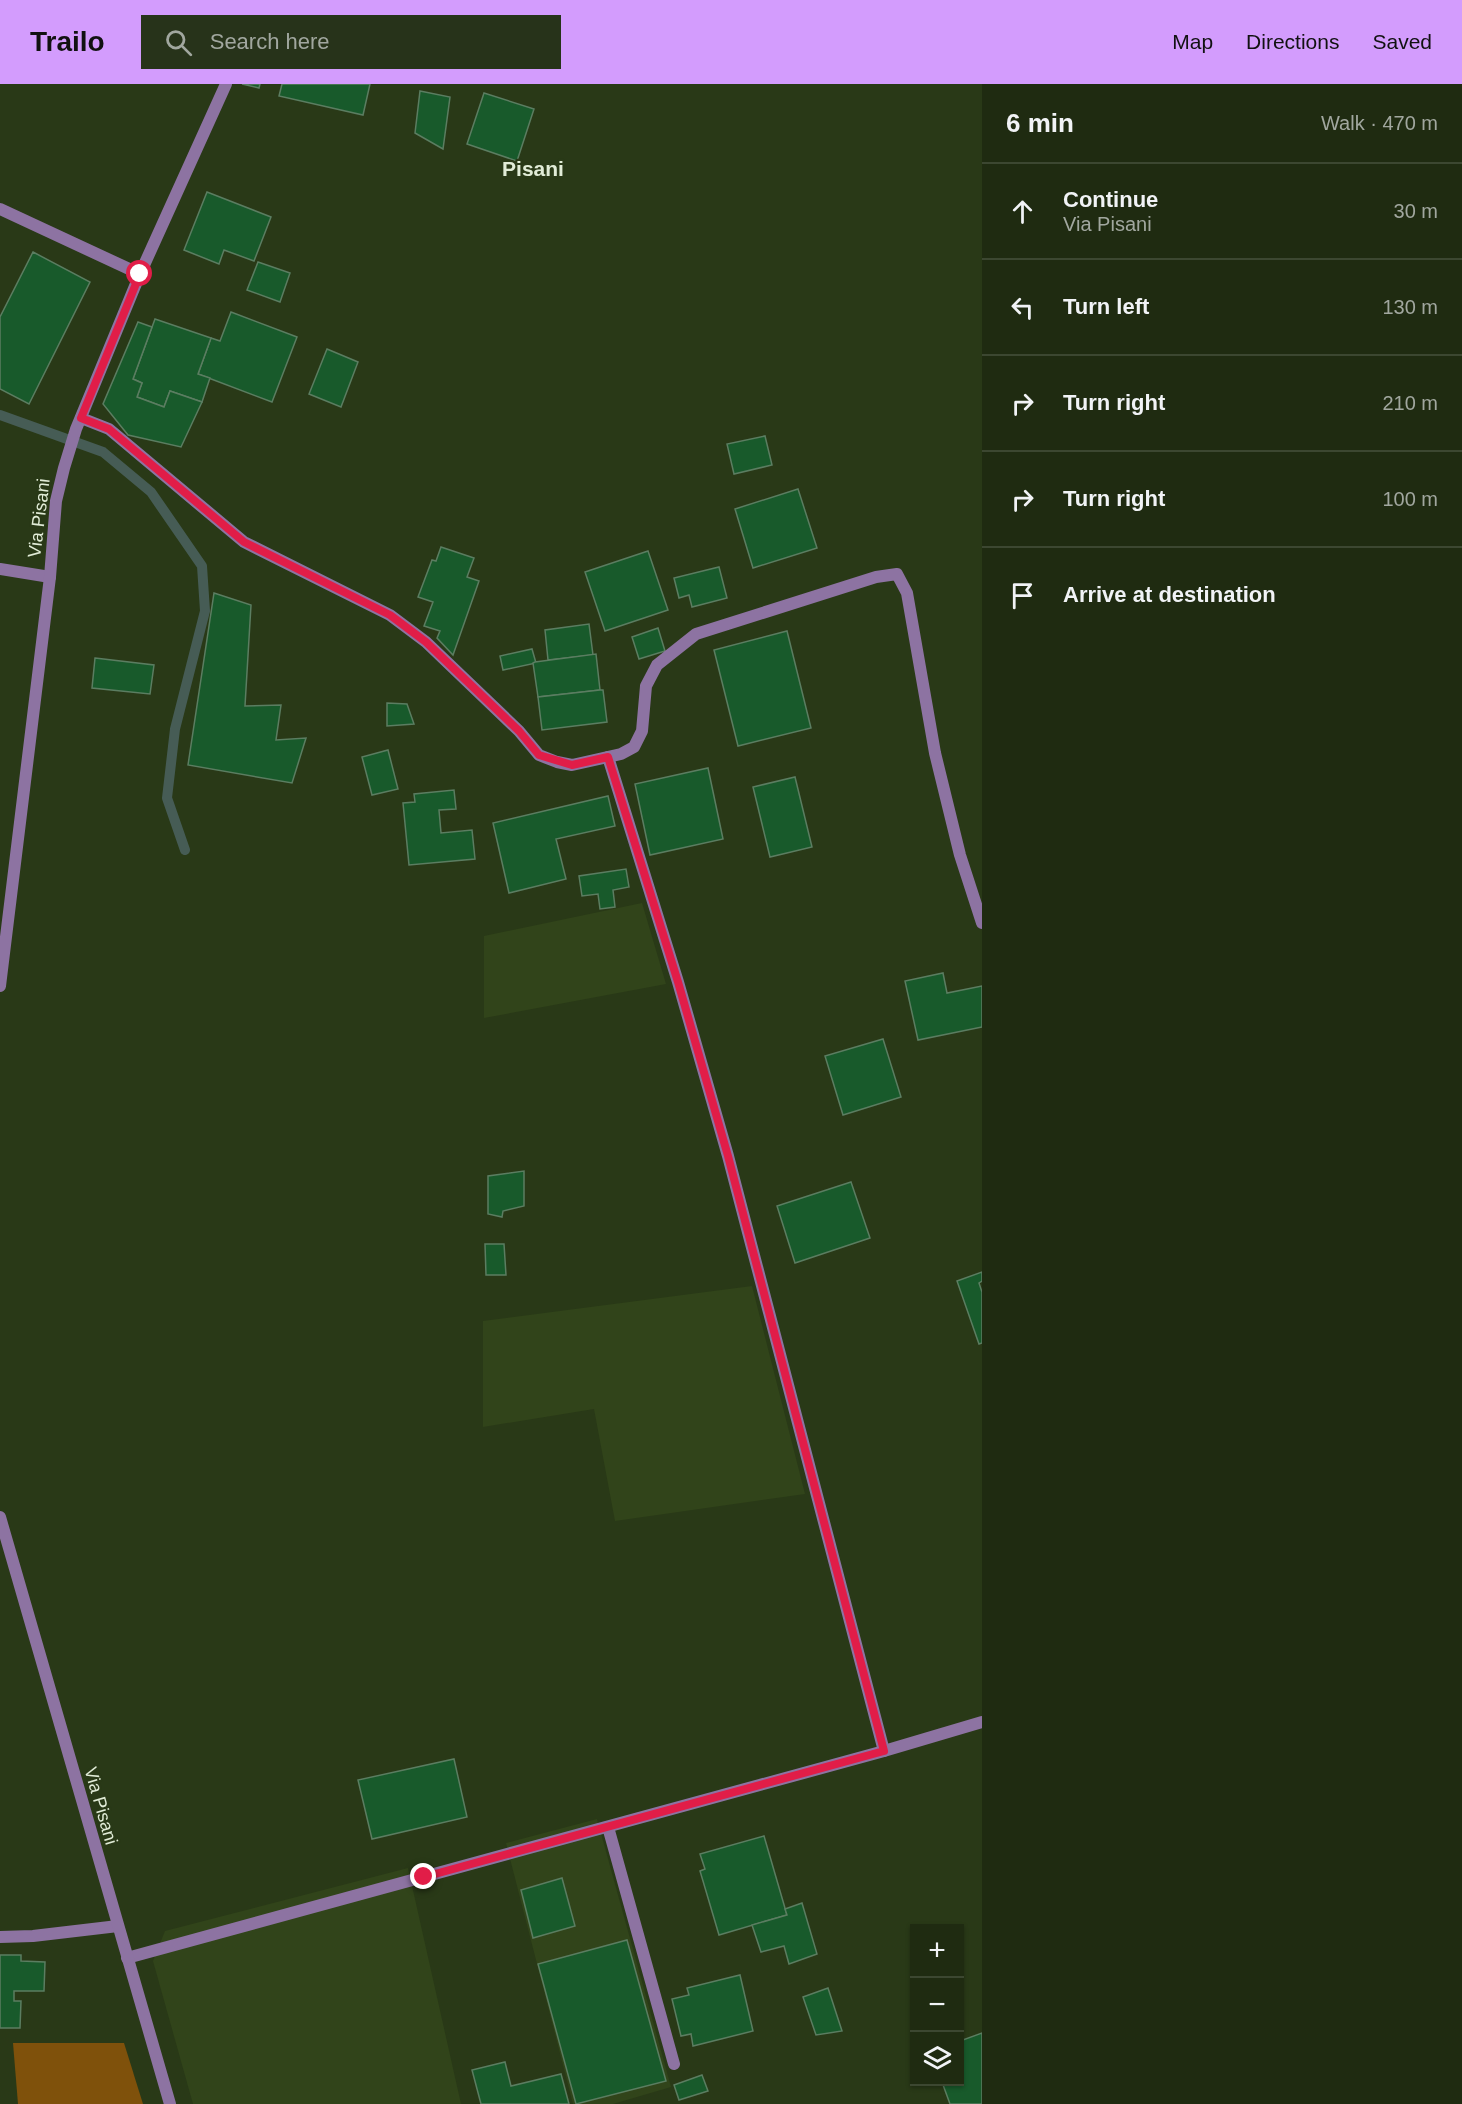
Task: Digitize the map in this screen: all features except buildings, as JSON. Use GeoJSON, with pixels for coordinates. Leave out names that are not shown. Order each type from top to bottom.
{"type":"FeatureCollection","features":[{"type":"Feature","properties":{"kind":"street","name":"Via Pisani"},"geometry":{"type":"LineString","coordinates":[[0,986],[5,918],[50,577],[56,501],[64,468],[79,424],[140,274],[226,84]]}},
{"type":"Feature","properties":{"kind":"street"},"geometry":{"type":"LineString","coordinates":[[0,209],[140,274]]}},
{"type":"Feature","properties":{"kind":"street"},"geometry":{"type":"LineString","coordinates":[[79,424],[109,429],[244,542],[390,615],[426,642],[519,731],[539,755],[572,765],[621,754],[634,747],[642,731],[646,686],[657,665],[696,634],[876,577],[897,574],[907,593],[940,776],[960,855],[982,923]]}},
{"type":"Feature","properties":{"kind":"street"},"geometry":{"type":"LineString","coordinates":[[0,569],[50,577]]}},
{"type":"Feature","properties":{"kind":"street"},"geometry":{"type":"LineString","coordinates":[[608,757],[678,982],[728,1156],[884,1751]]}},
{"type":"Feature","properties":{"kind":"street","name":"Via Pisani"},"geometry":{"type":"LineString","coordinates":[[0,1517],[170,2104]]}},
{"type":"Feature","properties":{"kind":"street"},"geometry":{"type":"LineString","coordinates":[[127,1958],[884,1751],[982,1722]]}},
{"type":"Feature","properties":{"kind":"street"},"geometry":{"type":"LineString","coordinates":[[608,1827],[674,2064]]}},
{"type":"Feature","properties":{"kind":"street"},"geometry":{"type":"LineString","coordinates":[[0,1937],[33,1936],[118,1926]]}},
{"type":"Feature","properties":{"kind":"shaded area"},"geometry":{"type":"Polygon","coordinates":[[[642,903],[666,984],[484,1018],[484,936],[642,903]]]}},
{"type":"Feature","properties":{"kind":"shaded area"},"geometry":{"type":"Polygon","coordinates":[[[752,1286],[805,1494],[615,1521],[594,1409],[483,1427],[483,1321],[752,1286]]]}},
{"type":"Feature","properties":{"kind":"shaded area"},"geometry":{"type":"Polygon","coordinates":[[[597,1819],[671,2087],[613,2104],[573,2104],[506,1843],[597,1819]]]}},
{"type":"Feature","properties":{"kind":"shaded area"},"geometry":{"type":"Polygon","coordinates":[[[408,1868],[461,2104],[193,2104],[153,1961],[165,1931],[408,1868]]]}},
{"type":"Feature","properties":{"kind":"shaded area"},"geometry":{"type":"Polygon","coordinates":[[[13,2043],[124,2043],[143,2104],[18,2104],[13,2043]]]}},
{"type":"Feature","properties":{"kind":"waterway"},"geometry":{"type":"LineString","coordinates":[[0,415],[103,452],[151,492],[202,566],[205,611],[175,729],[167,798],[185,850]]}},
{"type":"Feature","properties":{"kind":"district","name":"Pisani"},"geometry":{"type":"Point","coordinates":[533,168]}},
{"type":"Feature","properties":{"kind":"route"},"geometry":{"type":"LineString","coordinates":[[140,274],[81,418],[109,429],[244,542],[390,615],[426,642],[519,731],[539,755],[572,765],[608,757],[678,982],[728,1156],[884,1751],[424,1877]]}}]}
